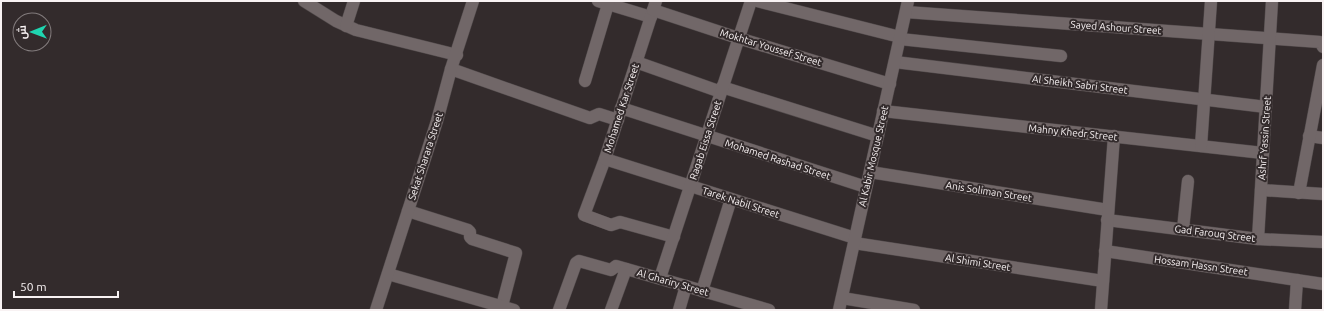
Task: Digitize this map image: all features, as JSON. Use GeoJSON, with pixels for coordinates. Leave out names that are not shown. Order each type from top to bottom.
{"type":"FeatureCollection","features":[{"type":"Feature","properties":{"kind":"street"},"geometry":{"type":"LineString","coordinates":[[304,1],[346,26],[366,33],[457,55]]}},
{"type":"Feature","properties":{"kind":"street"},"geometry":{"type":"LineString","coordinates":[[346,26],[354,1]]}},
{"type":"Feature","properties":{"kind":"street","name":"Sekat Sharara Street"},"geometry":{"type":"LineString","coordinates":[[376,310],[437,120],[451,69],[474,1]]}},
{"type":"Feature","properties":{"kind":"street","name":"Ragab Eissa Street"},"geometry":{"type":"LineString","coordinates":[[660,278],[750,1]]}},
{"type":"Feature","properties":{"kind":"street"},"geometry":{"type":"LineString","coordinates":[[757,1],[790,5],[900,38],[1061,56]]}},
{"type":"Feature","properties":{"kind":"street"},"geometry":{"type":"LineString","coordinates":[[1201,146],[1211,1]]}},
{"type":"Feature","properties":{"kind":"street","name":"Ashrf Yassin Street"},"geometry":{"type":"LineString","coordinates":[[1258,239],[1272,1]]}},
{"type":"Feature","properties":{"kind":"street"},"geometry":{"type":"LineString","coordinates":[[584,81],[605,2]]}},
{"type":"Feature","properties":{"kind":"street","name":"Mokhtar Youssef Street"},"geometry":{"type":"LineString","coordinates":[[605,2],[654,9],[738,38],[890,84]]}},
{"type":"Feature","properties":{"kind":"street","name":"Sayed Ashour Street"},"geometry":{"type":"LineString","coordinates":[[907,6],[1209,34],[1320,42],[1323,47]]}},
{"type":"Feature","properties":{"kind":"street","name":"Al Kabir Mosque Street"},"geometry":{"type":"LineString","coordinates":[[839,310],[907,6]]}},
{"type":"Feature","properties":{"kind":"street","name":"Mohamed Kar Street"},"geometry":{"type":"LineString","coordinates":[[654,9],[605,159],[584,215],[611,225],[620,222],[674,237]]}},
{"type":"Feature","properties":{"kind":"street"},"geometry":{"type":"LineString","coordinates":[[636,62],[878,136]]}},
{"type":"Feature","properties":{"kind":"street","name":"Al Sheikh Sabri Street"},"geometry":{"type":"LineString","coordinates":[[895,62],[1266,107]]}},
{"type":"Feature","properties":{"kind":"street"},"geometry":{"type":"LineString","coordinates":[[1299,193],[1310,136],[1320,97],[1323,65]]}},
{"type":"Feature","properties":{"kind":"street","name":"Mohamed Rashad Street"},"geometry":{"type":"LineString","coordinates":[[451,69],[590,118],[599,114],[619,114],[707,136],[866,187]]}},
{"type":"Feature","properties":{"kind":"street","name":"Mahny Khedr Street"},"geometry":{"type":"LineString","coordinates":[[884,111],[1263,153]]}},
{"type":"Feature","properties":{"kind":"street"},"geometry":{"type":"LineString","coordinates":[[1101,310],[1114,136]]}},
{"type":"Feature","properties":{"kind":"street"},"geometry":{"type":"LineString","coordinates":[[1310,136],[1323,138]]}},
{"type":"Feature","properties":{"kind":"street","name":"Tarek Nabil Street"},"geometry":{"type":"LineString","coordinates":[[605,159],[731,199],[854,241]]}},
{"type":"Feature","properties":{"kind":"street","name":"Anis Soliman Street"},"geometry":{"type":"LineString","coordinates":[[870,172],[1108,215]]}},
{"type":"Feature","properties":{"kind":"street"},"geometry":{"type":"LineString","coordinates":[[1183,230],[1188,181]]}},
{"type":"Feature","properties":{"kind":"street"},"geometry":{"type":"LineString","coordinates":[[1261,190],[1323,194]]}},
{"type":"Feature","properties":{"kind":"street"},"geometry":{"type":"LineString","coordinates":[[702,291],[731,199]]}},
{"type":"Feature","properties":{"kind":"street"},"geometry":{"type":"LineString","coordinates":[[408,211],[468,230],[472,239],[516,253],[502,306]]}},
{"type":"Feature","properties":{"kind":"street","name":"Gad Farouq Street"},"geometry":{"type":"LineString","coordinates":[[1108,215],[1183,230],[1258,239],[1323,242]]}},
{"type":"Feature","properties":{"kind":"street","name":"Al Shimi Street"},"geometry":{"type":"LineString","coordinates":[[854,241],[1103,281]]}},
{"type":"Feature","properties":{"kind":"street","name":"Hossam Hassn Street"},"geometry":{"type":"LineString","coordinates":[[1105,251],[1323,284]]}},
{"type":"Feature","properties":{"kind":"street","name":"Al Ghariry Street"},"geometry":{"type":"LineString","coordinates":[[559,310],[577,261],[611,270],[616,266],[769,310]]}},
{"type":"Feature","properties":{"kind":"street"},"geometry":{"type":"LineString","coordinates":[[611,310],[626,269]]}},
{"type":"Feature","properties":{"kind":"street"},"geometry":{"type":"LineString","coordinates":[[388,274],[514,310]]}},
{"type":"Feature","properties":{"kind":"street"},"geometry":{"type":"LineString","coordinates":[[1295,310],[1297,280]]}},
{"type":"Feature","properties":{"kind":"street"},"geometry":{"type":"LineString","coordinates":[[679,310],[686,286]]}},
{"type":"Feature","properties":{"kind":"street"},"geometry":{"type":"LineString","coordinates":[[842,298],[914,310]]}}]}
